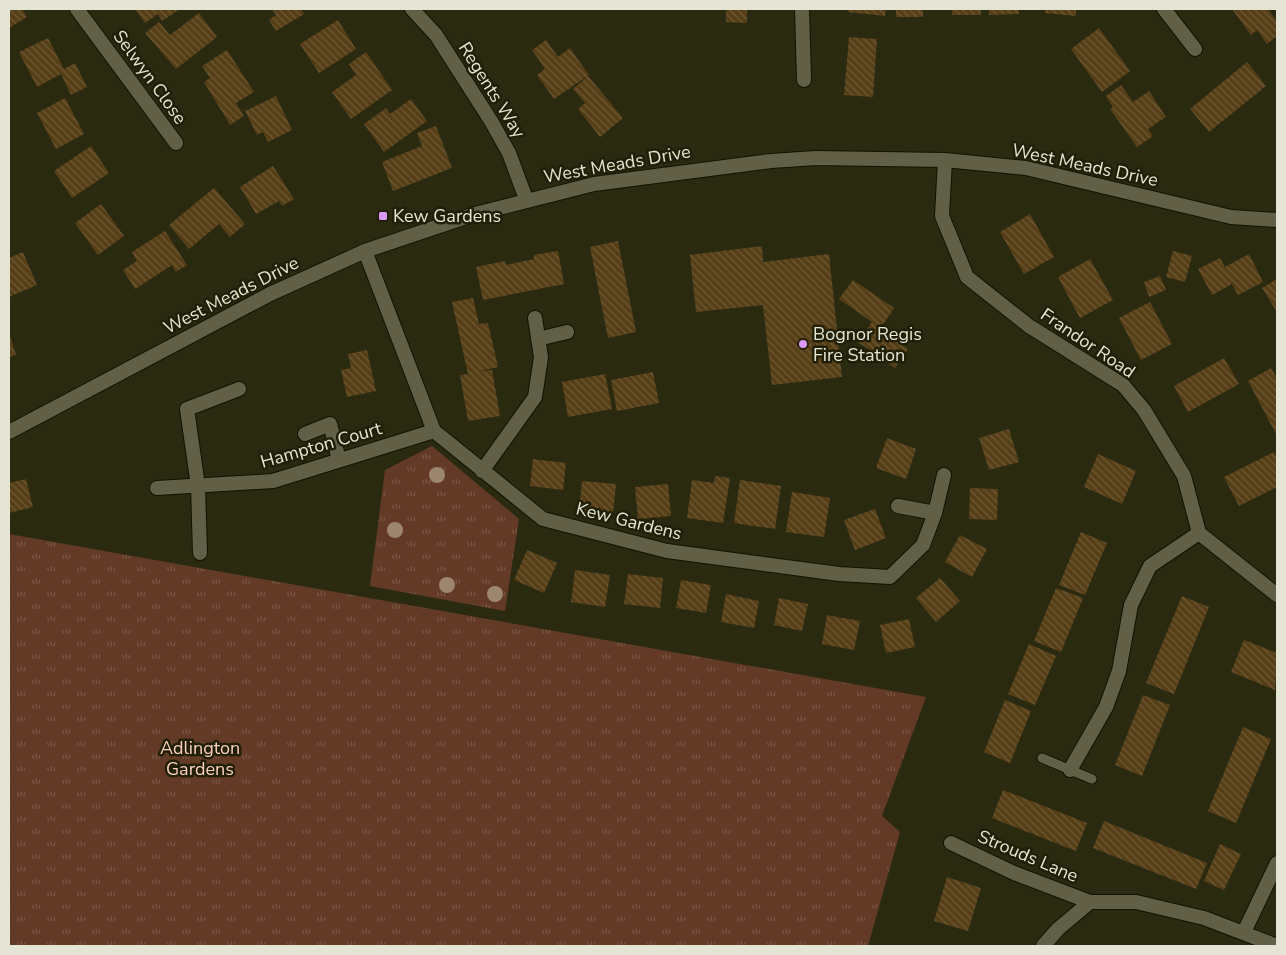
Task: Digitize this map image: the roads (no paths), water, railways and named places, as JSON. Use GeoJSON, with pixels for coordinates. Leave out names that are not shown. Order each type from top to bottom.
{"type":"FeatureCollection","features":[{"type":"Feature","properties":{"kind":"street","name":"Selwyn Close"},"geometry":{"type":"LineString","coordinates":[[77,9],[176,143]]}},
{"type":"Feature","properties":{"kind":"street","name":"Regents Way"},"geometry":{"type":"LineString","coordinates":[[412,9],[436,35],[491,121],[509,153],[526,199]]}},
{"type":"Feature","properties":{"kind":"street"},"geometry":{"type":"LineString","coordinates":[[802,9],[804,80]]}},
{"type":"Feature","properties":{"kind":"street"},"geometry":{"type":"LineString","coordinates":[[1164,9],[1195,49]]}},
{"type":"Feature","properties":{"kind":"street","name":"West Meads Drive"},"geometry":{"type":"LineString","coordinates":[[9,432],[270,294],[365,251],[526,199],[613,181],[770,161],[816,158],[945,160],[1026,168],[1231,217],[1277,220]]}},
{"type":"Feature","properties":{"kind":"street","name":"Frandor Road"},"geometry":{"type":"LineString","coordinates":[[945,160],[942,216],[967,277],[1029,326],[1123,386],[1144,410],[1184,476],[1199,533]]}},
{"type":"Feature","properties":{"kind":"street","name":"Kew Gardens"},"geometry":{"type":"LineString","coordinates":[[365,251],[434,431],[543,519],[667,551],[839,574],[890,577],[923,545],[935,513],[944,475]]}},
{"type":"Feature","properties":{"kind":"street"},"geometry":{"type":"LineString","coordinates":[[482,471],[535,397],[541,357],[534,318]]}},
{"type":"Feature","properties":{"kind":"street"},"geometry":{"type":"LineString","coordinates":[[538,339],[566,332]]}},
{"type":"Feature","properties":{"kind":"street"},"geometry":{"type":"LineString","coordinates":[[200,553],[198,486],[187,409],[239,389]]}},
{"type":"Feature","properties":{"kind":"street"},"geometry":{"type":"LineString","coordinates":[[305,434],[330,424],[339,460]]}},
{"type":"Feature","properties":{"kind":"street","name":"Hampton Court"},"geometry":{"type":"LineString","coordinates":[[157,488],[273,481],[434,431]]}},
{"type":"Feature","properties":{"kind":"street"},"geometry":{"type":"LineString","coordinates":[[898,506],[935,513]]}},
{"type":"Feature","properties":{"kind":"street"},"geometry":{"type":"LineString","coordinates":[[1070,770],[1106,706],[1119,671],[1131,606],[1150,566],[1199,533],[1277,595]]}},
{"type":"Feature","properties":{"kind":"street","name":"Strouds Lane"},"geometry":{"type":"LineString","coordinates":[[952,842],[1014,872],[1090,902]]}},
{"type":"Feature","properties":{"kind":"street"},"geometry":{"type":"LineString","coordinates":[[1244,932],[1277,863]]}},
{"type":"Feature","properties":{"kind":"street"},"geometry":{"type":"LineString","coordinates":[[1042,946],[1058,929],[1090,902],[1136,902],[1204,918],[1277,946]]}},
{"type":"Feature","properties":{"kind":"lane"},"geometry":{"type":"LineString","coordinates":[[1042,758],[1092,779]]}},
{"type":"Feature","properties":{"kind":"place","name":"Kew Gardens"},"geometry":{"type":"Point","coordinates":[383,216]}},
{"type":"Feature","properties":{"kind":"place","name":"Bognor Regis Fire Station"},"geometry":{"type":"Point","coordinates":[803,344]}},
{"type":"Feature","properties":{"kind":"park label","name":"Adlington Gardens"},"geometry":{"type":"Point","coordinates":[200,758]}}]}
